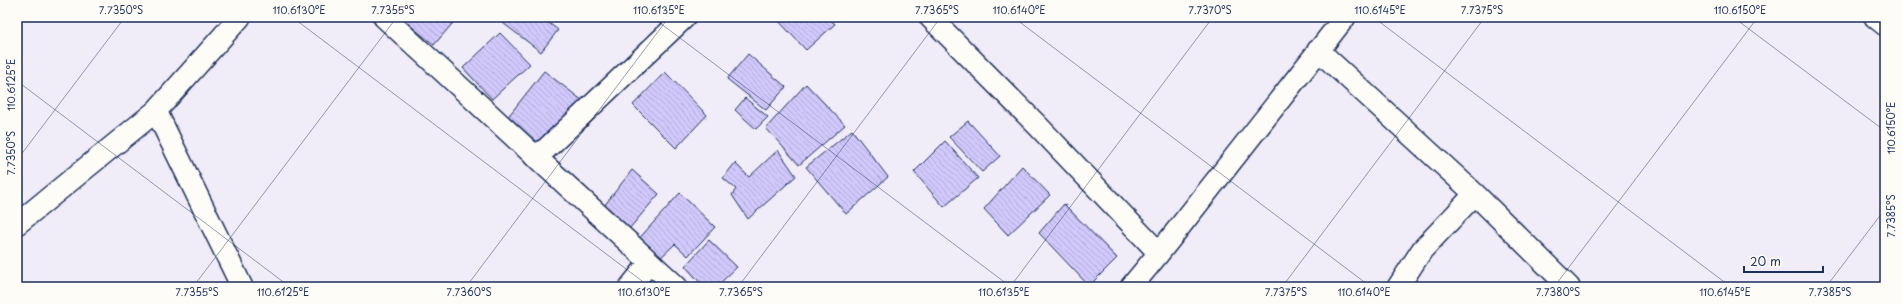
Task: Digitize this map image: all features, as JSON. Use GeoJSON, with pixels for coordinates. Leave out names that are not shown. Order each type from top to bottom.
{"type":"FeatureCollection","features":[{"type":"Feature","properties":{"kind":"street"},"geometry":{"type":"LineString","coordinates":[[17,224],[156,111],[240,17]]}},
{"type":"Feature","properties":{"kind":"street"},"geometry":{"type":"LineString","coordinates":[[384,17],[677,287]]}},
{"type":"Feature","properties":{"kind":"street"},"geometry":{"type":"LineString","coordinates":[[534,156],[546,148],[685,17]]}},
{"type":"Feature","properties":{"kind":"street"},"geometry":{"type":"LineString","coordinates":[[930,17],[1039,127],[1159,254]]}},
{"type":"Feature","properties":{"kind":"street"},"geometry":{"type":"LineString","coordinates":[[1131,287],[1159,254],[1345,17]]}},
{"type":"Feature","properties":{"kind":"street"},"geometry":{"type":"LineString","coordinates":[[1875,17],[1885,25]]}},
{"type":"Feature","properties":{"kind":"street"},"geometry":{"type":"LineString","coordinates":[[1318,50],[1475,194],[1569,287]]}},
{"type":"Feature","properties":{"kind":"street"},"geometry":{"type":"LineString","coordinates":[[156,111],[242,287]]}},
{"type":"Feature","properties":{"kind":"street"},"geometry":{"type":"LineString","coordinates":[[1398,287],[1422,250],[1475,194]]}},
{"type":"Feature","properties":{"kind":"street"},"geometry":{"type":"LineString","coordinates":[[630,287],[650,262]]}},
{"type":"Feature","properties":{"kind":"building"},"geometry":{"type":"Polygon","coordinates":[[[400,17],[458,17],[434,45],[400,17]]]}},
{"type":"Feature","properties":{"kind":"building"},"geometry":{"type":"Polygon","coordinates":[[[495,17],[541,17],[558,30],[541,52],[495,17]]]}},
{"type":"Feature","properties":{"kind":"building"},"geometry":{"type":"Polygon","coordinates":[[[775,17],[828,17],[835,24],[806,50],[775,17]]]}},
{"type":"Feature","properties":{"kind":"building"},"geometry":{"type":"Polygon","coordinates":[[[500,33],[530,64],[492,99],[463,68],[500,33]]]}},
{"type":"Feature","properties":{"kind":"building"},"geometry":{"type":"Polygon","coordinates":[[[748,54],[786,87],[766,110],[727,79],[748,54]]]}},
{"type":"Feature","properties":{"kind":"building"},"geometry":{"type":"Polygon","coordinates":[[[544,71],[583,101],[546,149],[507,118],[544,71]]]}},
{"type":"Feature","properties":{"kind":"building"},"geometry":{"type":"Polygon","coordinates":[[[665,72],[707,115],[676,148],[633,105],[665,72]]]}},
{"type":"Feature","properties":{"kind":"building"},"geometry":{"type":"Polygon","coordinates":[[[806,84],[845,125],[799,165],[766,128],[806,84]]]}},
{"type":"Feature","properties":{"kind":"building"},"geometry":{"type":"Polygon","coordinates":[[[745,98],[768,117],[756,129],[735,110],[745,98]]]}},
{"type":"Feature","properties":{"kind":"building"},"geometry":{"type":"Polygon","coordinates":[[[968,121],[1000,156],[982,172],[949,137],[968,121]]]}},
{"type":"Feature","properties":{"kind":"building"},"geometry":{"type":"Polygon","coordinates":[[[852,130],[888,177],[846,214],[806,167],[852,130]]]}},
{"type":"Feature","properties":{"kind":"building"},"geometry":{"type":"Polygon","coordinates":[[[945,141],[978,178],[944,207],[914,172],[945,141]]]}},
{"type":"Feature","properties":{"kind":"building"},"geometry":{"type":"Polygon","coordinates":[[[778,150],[796,176],[748,219],[732,195],[736,189],[723,178],[735,163],[749,177],[778,150]]]}},
{"type":"Feature","properties":{"kind":"building"},"geometry":{"type":"Polygon","coordinates":[[[1022,166],[1050,195],[1008,235],[984,209],[1022,166]]]}},
{"type":"Feature","properties":{"kind":"building"},"geometry":{"type":"Polygon","coordinates":[[[632,170],[659,194],[629,229],[604,206],[632,170]]]}},
{"type":"Feature","properties":{"kind":"building"},"geometry":{"type":"Polygon","coordinates":[[[680,193],[715,227],[688,256],[675,244],[657,261],[636,242],[680,193]]]}},
{"type":"Feature","properties":{"kind":"building"},"geometry":{"type":"Polygon","coordinates":[[[1064,204],[1117,258],[1089,286],[1039,233],[1064,204]]]}},
{"type":"Feature","properties":{"kind":"building"},"geometry":{"type":"Polygon","coordinates":[[[709,240],[737,267],[716,287],[704,287],[685,266],[709,240]]]}}]}
